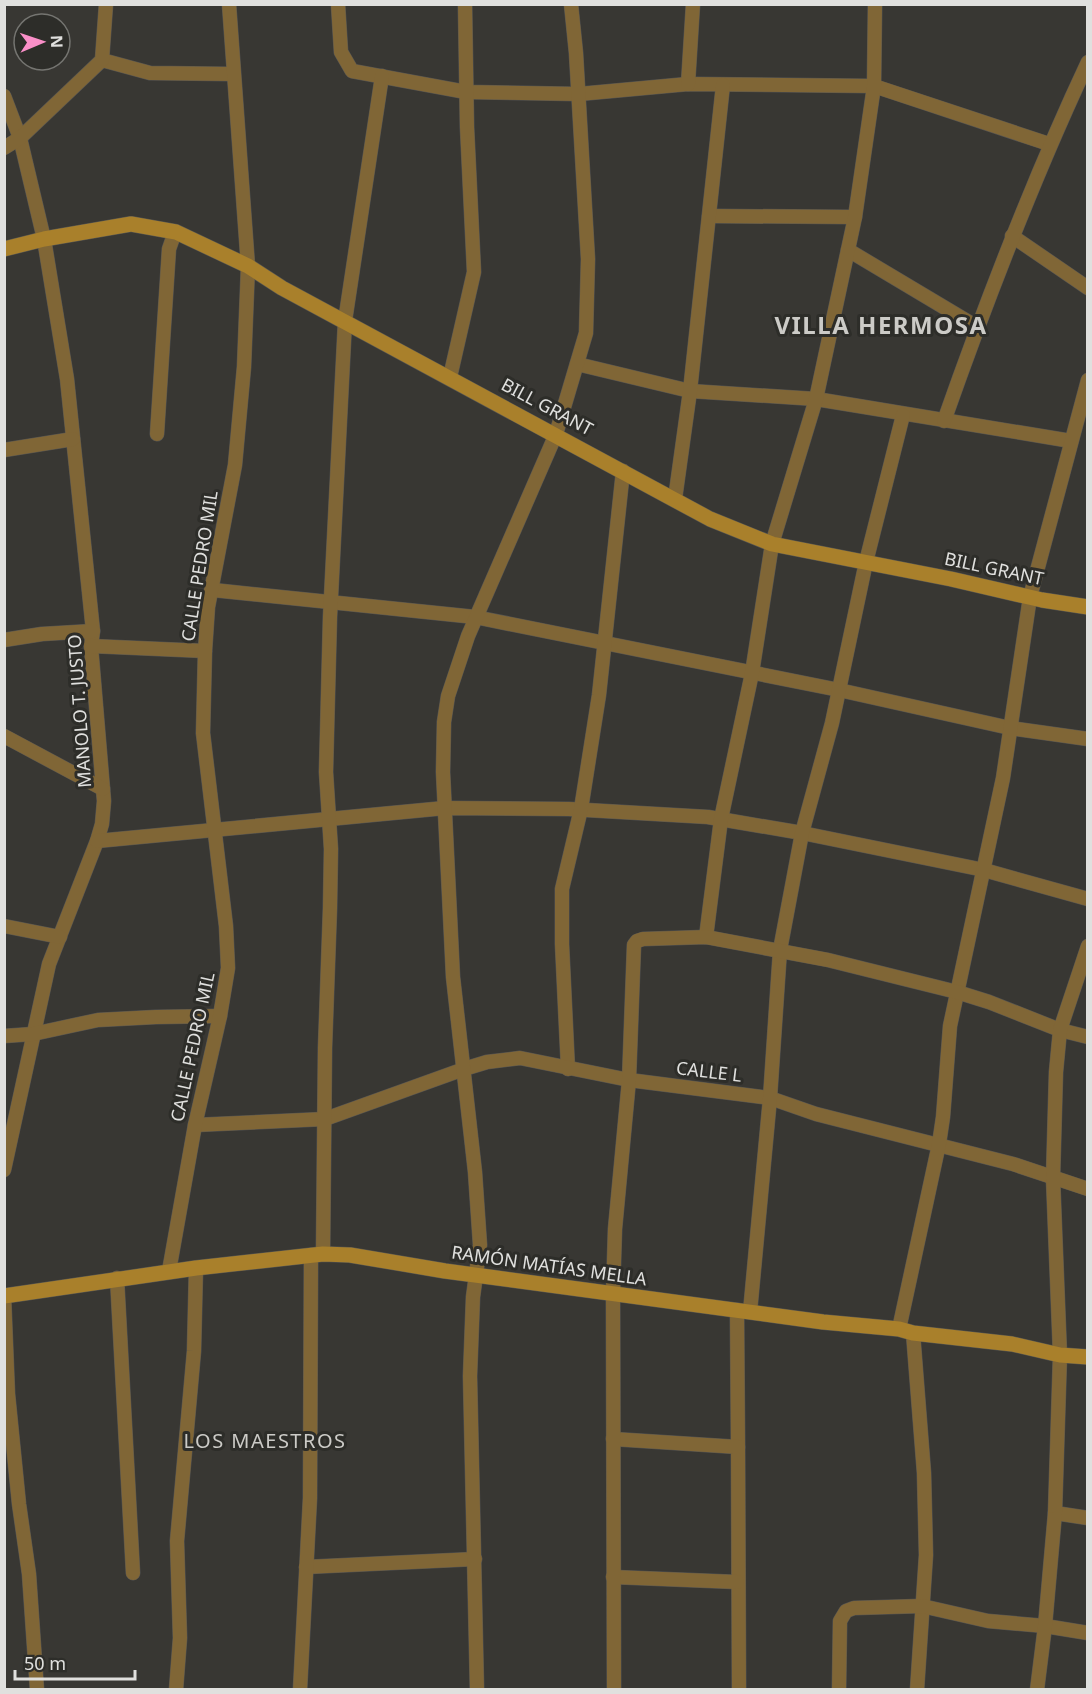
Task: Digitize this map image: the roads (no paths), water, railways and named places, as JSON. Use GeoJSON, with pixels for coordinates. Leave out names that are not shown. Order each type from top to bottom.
{"type":"FeatureCollection","features":[{"type":"Feature","properties":{"kind":"street"},"geometry":{"type":"LineString","coordinates":[[4,148],[20,138],[102,60],[106,4]]}},
{"type":"Feature","properties":{"kind":"street","name":"CALLE PEDRO MIL"},"geometry":{"type":"LineString","coordinates":[[169,1271],[195,1125],[220,1016],[228,968],[203,733],[208,608],[235,465],[244,367],[248,266],[229,4]]}},
{"type":"Feature","properties":{"kind":"street"},"geometry":{"type":"LineString","coordinates":[[338,4],[340,52],[352,71],[466,93],[579,94],[688,84],[874,86],[1049,144]]}},
{"type":"Feature","properties":{"kind":"street"},"geometry":{"type":"LineString","coordinates":[[450,378],[474,272],[466,93],[465,4]]}},
{"type":"Feature","properties":{"kind":"street"},"geometry":{"type":"LineString","coordinates":[[477,1689],[470,1376],[473,1298],[480,1245],[453,977],[444,742],[448,696],[475,617],[556,434],[586,333],[588,259],[579,94],[571,4]]}},
{"type":"Feature","properties":{"kind":"street"},"geometry":{"type":"LineString","coordinates":[[688,84],[693,4]]}},
{"type":"Feature","properties":{"kind":"street"},"geometry":{"type":"LineString","coordinates":[[706,938],[722,819],[752,673],[772,544],[816,399],[855,217],[874,86],[875,4]]}},
{"type":"Feature","properties":{"kind":"street"},"geometry":{"type":"LineString","coordinates":[[102,60],[150,73],[233,75]]}},
{"type":"Feature","properties":{"kind":"street"},"geometry":{"type":"LineString","coordinates":[[945,421],[977,327],[1012,236],[1049,144],[1088,62]]}},
{"type":"Feature","properties":{"kind":"street"},"geometry":{"type":"LineString","coordinates":[[300,1689],[310,1498],[317,1255],[325,1119],[330,908],[326,772],[345,321],[382,76]]}},
{"type":"Feature","properties":{"kind":"street"},"geometry":{"type":"LineString","coordinates":[[675,499],[690,391],[723,84]]}},
{"type":"Feature","properties":{"kind":"street","name":"MANOLO T. JUSTO"},"geometry":{"type":"LineString","coordinates":[[4,96],[20,138],[44,239],[67,379],[93,631],[92,646],[103,789],[102,824],[97,841],[49,964],[4,1170]]}},
{"type":"Feature","properties":{"kind":"street"},"geometry":{"type":"LineString","coordinates":[[709,216],[855,217]]}},
{"type":"Feature","properties":{"kind":"street","name":"BILL GRANT"},"geometry":{"type":"LineString","coordinates":[[4,249],[44,239],[131,224],[175,232],[248,266],[282,288],[710,519],[772,544],[1088,607]]}},
{"type":"Feature","properties":{"kind":"street"},"geometry":{"type":"LineString","coordinates":[[157,434],[169,249],[175,232]]}},
{"type":"Feature","properties":{"kind":"street"},"geometry":{"type":"LineString","coordinates":[[1012,236],[1088,288]]}},
{"type":"Feature","properties":{"kind":"street"},"geometry":{"type":"LineString","coordinates":[[848,250],[977,327]]}},
{"type":"Feature","properties":{"kind":"street"},"geometry":{"type":"LineString","coordinates":[[577,364],[690,391],[816,399],[1071,441]]}},
{"type":"Feature","properties":{"kind":"street"},"geometry":{"type":"LineString","coordinates":[[917,1689],[926,1555],[924,1473],[916,1395],[906,1331],[939,1144],[948,1046],[957,992],[1003,778],[1030,597],[1088,380]]}},
{"type":"Feature","properties":{"kind":"street"},"geometry":{"type":"LineString","coordinates":[[739,1689],[738,1447],[743,1311],[770,1098],[780,950],[802,833],[832,723],[866,562],[903,415]]}},
{"type":"Feature","properties":{"kind":"street"},"geometry":{"type":"LineString","coordinates":[[4,450],[73,439]]}},
{"type":"Feature","properties":{"kind":"street"},"geometry":{"type":"LineString","coordinates":[[568,1069],[562,945],[562,889],[581,809],[604,643],[623,471]]}},
{"type":"Feature","properties":{"kind":"street"},"geometry":{"type":"LineString","coordinates":[[213,590],[475,617],[839,690],[1010,728],[1088,739]]}},
{"type":"Feature","properties":{"kind":"street"},"geometry":{"type":"LineString","coordinates":[[4,640],[42,634],[93,631]]}},
{"type":"Feature","properties":{"kind":"street"},"geometry":{"type":"LineString","coordinates":[[92,646],[205,651]]}},
{"type":"Feature","properties":{"kind":"street"},"geometry":{"type":"LineString","coordinates":[[4,736],[103,789]]}},
{"type":"Feature","properties":{"kind":"street"},"geometry":{"type":"LineString","coordinates":[[97,841],[445,808],[581,809],[722,819],[802,833],[984,870],[1088,899]]}},
{"type":"Feature","properties":{"kind":"street"},"geometry":{"type":"LineString","coordinates":[[4,926],[60,937]]}},
{"type":"Feature","properties":{"kind":"street"},"geometry":{"type":"LineString","coordinates":[[614,1689],[613,1294],[615,1229],[629,1080],[634,945],[643,939],[706,938],[780,950],[957,992],[1060,1030],[1088,1037]]}},
{"type":"Feature","properties":{"kind":"street"},"geometry":{"type":"LineString","coordinates":[[1037,1689],[1055,1513],[1060,1355],[1053,1178],[1056,1072],[1060,1030],[1088,946]]}},
{"type":"Feature","properties":{"kind":"street"},"geometry":{"type":"LineString","coordinates":[[4,1036],[33,1034],[98,1020],[220,1016]]}},
{"type":"Feature","properties":{"kind":"street","name":"CALLE L"},"geometry":{"type":"LineString","coordinates":[[195,1125],[325,1119],[464,1069],[487,1062],[520,1058],[629,1080],[770,1098],[795,1108],[1013,1164],[1088,1190]]}},
{"type":"Feature","properties":{"kind":"street","name":"RAMÓN MATÍAS MELLA"},"geometry":{"type":"LineString","coordinates":[[5,1296],[169,1271],[317,1255],[350,1255],[477,1276],[823,1322],[1012,1344],[1060,1355],[1088,1357]]}},
{"type":"Feature","properties":{"kind":"street"},"geometry":{"type":"LineString","coordinates":[[176,1689],[180,1638],[177,1540],[194,1351],[196,1268]]}},
{"type":"Feature","properties":{"kind":"street"},"geometry":{"type":"LineString","coordinates":[[117,1278],[133,1573]]}},
{"type":"Feature","properties":{"kind":"street"},"geometry":{"type":"LineString","coordinates":[[5,1296],[8,1394],[18,1504],[29,1574],[37,1689]]}},
{"type":"Feature","properties":{"kind":"street"},"geometry":{"type":"LineString","coordinates":[[613,1439],[738,1447]]}},
{"type":"Feature","properties":{"kind":"street"},"geometry":{"type":"LineString","coordinates":[[1055,1513],[1088,1518]]}},
{"type":"Feature","properties":{"kind":"street"},"geometry":{"type":"LineString","coordinates":[[306,1568],[475,1559]]}},
{"type":"Feature","properties":{"kind":"street"},"geometry":{"type":"LineString","coordinates":[[613,1577],[738,1582]]}},
{"type":"Feature","properties":{"kind":"street"},"geometry":{"type":"LineString","coordinates":[[839,1689],[840,1621],[846,1611],[854,1608],[922,1606],[988,1621],[1045,1626],[1088,1633]]}},
{"type":"Feature","properties":{"kind":"district","name":"VILLA HERMOSA"},"geometry":{"type":"Point","coordinates":[881,326]}},
{"type":"Feature","properties":{"kind":"district","name":"LOS MAESTROS"},"geometry":{"type":"Point","coordinates":[265,1441]}}]}
